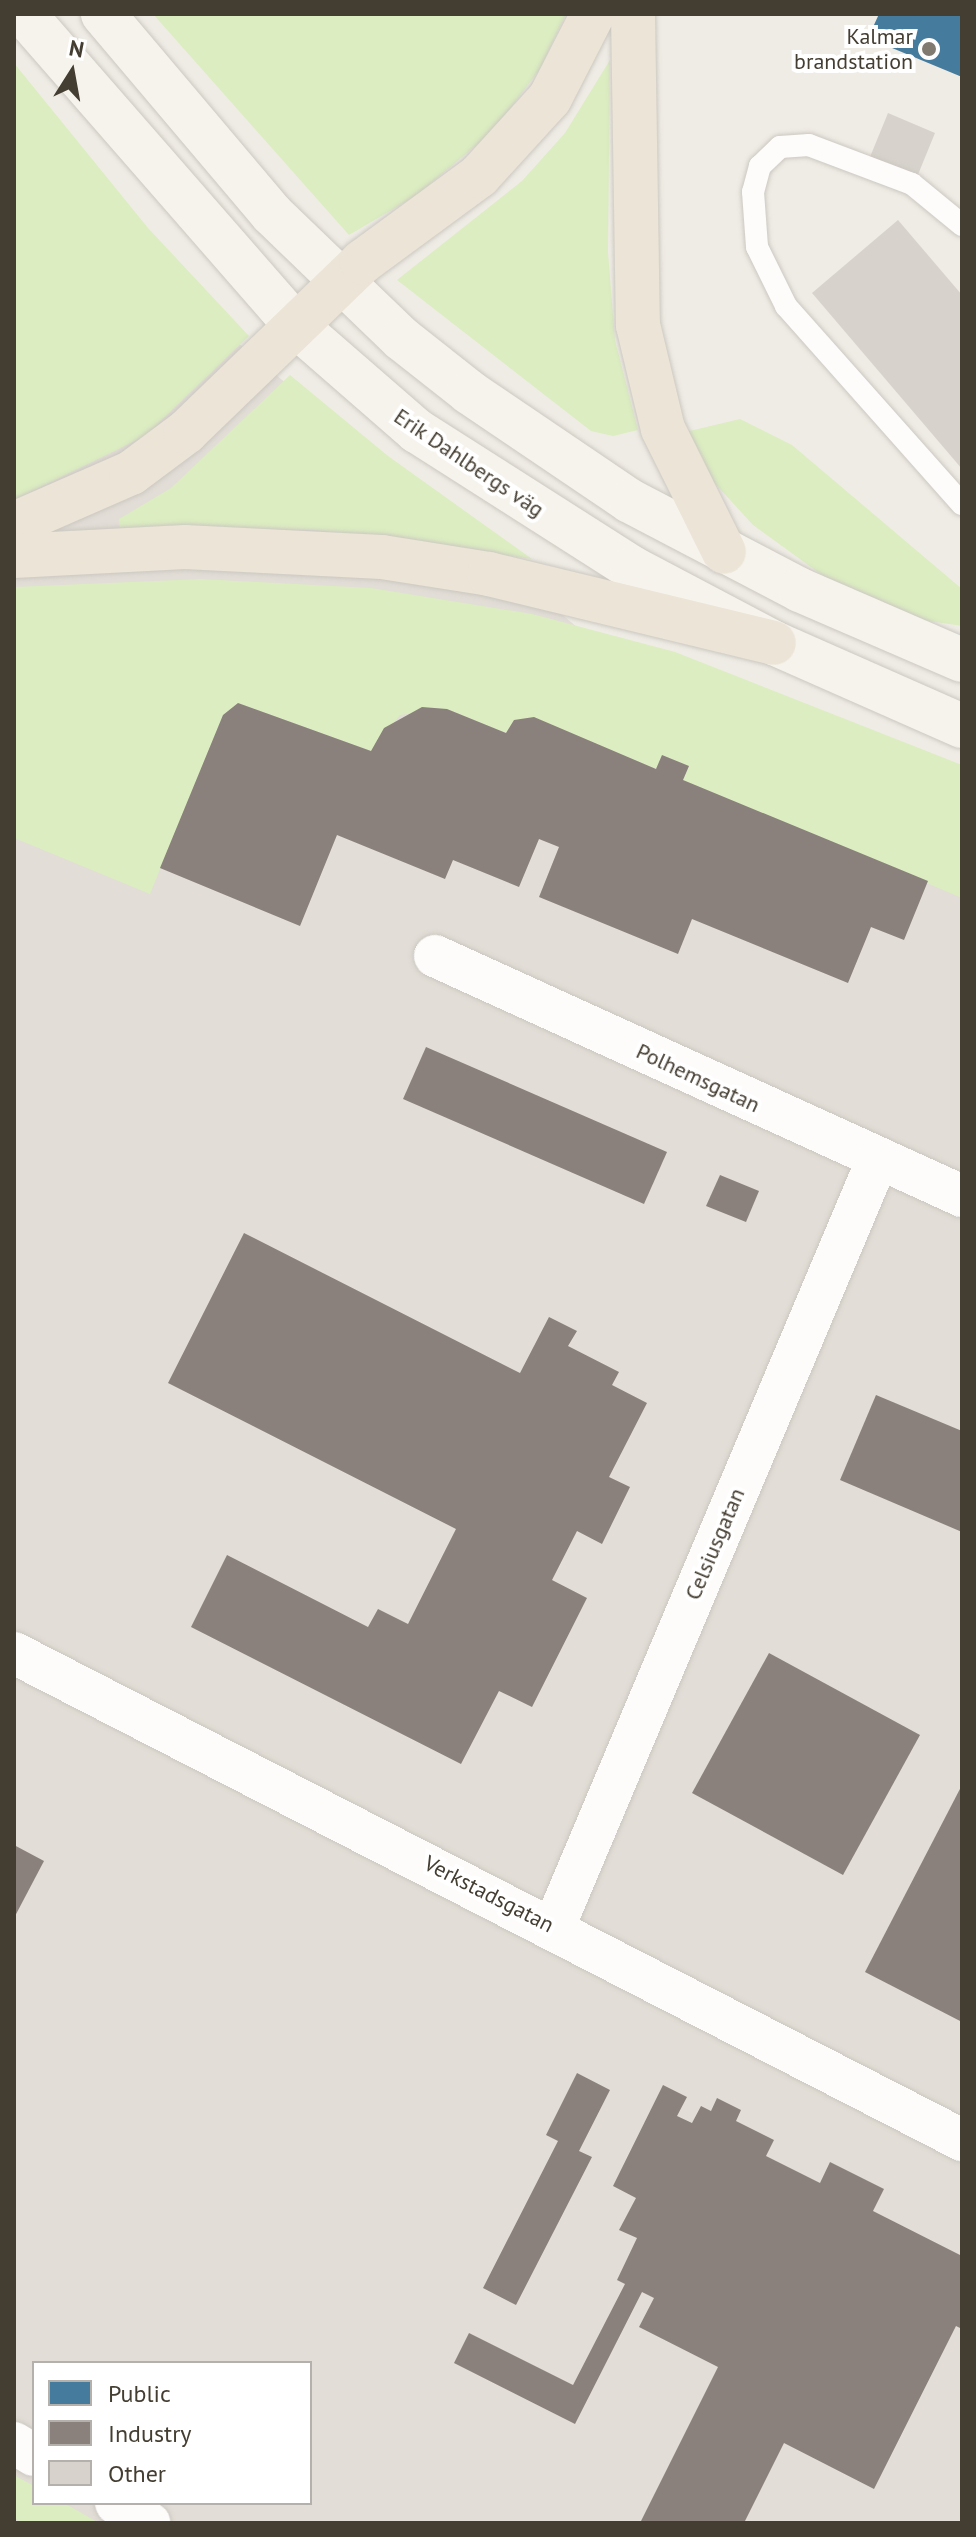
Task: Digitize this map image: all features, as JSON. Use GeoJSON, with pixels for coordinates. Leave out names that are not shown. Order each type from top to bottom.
{"type":"FeatureCollection","features":[{"type":"Feature","properties":{"kind":"highway"},"geometry":{"type":"LineString","coordinates":[[14,524],[131,473],[186,432],[339,282],[519,139],[593,14]]}},
{"type":"Feature","properties":{"kind":"highway"},"geometry":{"type":"LineString","coordinates":[[633,14],[638,325],[663,429],[724,552]]}},
{"type":"Feature","properties":{"kind":"highway"},"geometry":{"type":"LineString","coordinates":[[14,556],[185,547],[382,557],[489,574],[774,643]]}},
{"type":"Feature","properties":{"kind":"main road","name":"Erik Dahlbergs väg"},"geometry":{"type":"LineString","coordinates":[[24,14],[295,325],[341,371],[511,496],[774,643],[962,726]]}},
{"type":"Feature","properties":{"kind":"main road"},"geometry":{"type":"LineString","coordinates":[[110,24],[339,282],[554,455],[724,552],[962,660]]}},
{"type":"Feature","properties":{"kind":"street","name":"Polhemsgatan"},"geometry":{"type":"LineString","coordinates":[[435,956],[877,1161],[962,1196]]}},
{"type":"Feature","properties":{"kind":"street","name":"Celsiusgatan"},"geometry":{"type":"LineString","coordinates":[[554,1927],[877,1161]]}},
{"type":"Feature","properties":{"kind":"street","name":"Verkstadsgatan"},"geometry":{"type":"LineString","coordinates":[[14,1653],[554,1927],[962,2140]]}},
{"type":"Feature","properties":{"kind":"street"},"geometry":{"type":"LineString","coordinates":[[14,2443],[32,2454]]}},
{"type":"Feature","properties":{"kind":"street"},"geometry":{"type":"LineString","coordinates":[[119,2505],[149,2523]]}},
{"type":"Feature","properties":{"kind":"lane"},"geometry":{"type":"LineString","coordinates":[[962,225],[912,184],[809,145],[780,147],[760,166],[753,192],[757,247],[786,306],[962,504]]}},
{"type":"Feature","properties":{"kind":"shaded area"},"geometry":{"type":"Polygon","coordinates":[[[14,93],[176,291],[609,654],[962,806],[962,2523],[14,2523],[14,93]]]}},
{"type":"Feature","properties":{"kind":"green space"},"geometry":{"type":"Polygon","coordinates":[[[153,14],[566,14],[540,69],[493,131],[417,195],[349,235],[153,14]]]}},
{"type":"Feature","properties":{"kind":"green space"},"geometry":{"type":"Polygon","coordinates":[[[610,60],[608,252],[615,340],[638,430],[613,436],[591,431],[397,280],[522,181],[565,133],[610,60]]]}},
{"type":"Feature","properties":{"kind":"green space"},"geometry":{"type":"Polygon","coordinates":[[[14,63],[148,228],[249,336],[145,436],[14,500],[14,63]]]}},
{"type":"Feature","properties":{"kind":"green space"},"geometry":{"type":"Polygon","coordinates":[[[290,375],[388,456],[532,559],[316,530],[120,529],[119,519],[171,488],[290,375]]]}},
{"type":"Feature","properties":{"kind":"green space"},"geometry":{"type":"Polygon","coordinates":[[[740,419],[792,445],[962,589],[962,626],[923,620],[826,578],[753,525],[698,465],[681,433],[740,419]]]}},
{"type":"Feature","properties":{"kind":"green space"},"geometry":{"type":"Polygon","coordinates":[[[201,579],[371,588],[532,614],[675,652],[962,765],[962,898],[683,780],[689,766],[662,755],[656,769],[534,718],[514,720],[506,733],[447,709],[400,715],[371,751],[238,703],[223,715],[150,894],[14,838],[14,587],[201,579]]]}},
{"type":"Feature","properties":{"kind":"green space"},"geometry":{"type":"Polygon","coordinates":[[[14,2475],[32,2485],[32,2505],[68,2505],[99,2523],[23,2523],[14,2518],[14,2475]]]}},
{"type":"Feature","properties":{"kind":"building: Public","name":"Kalmar brandstation"},"geometry":{"type":"Polygon","coordinates":[[[879,14],[962,14],[962,77],[868,38],[879,14]]]}},
{"type":"Feature","properties":{"kind":"building: Industry"},"geometry":{"type":"Polygon","coordinates":[[[238,703],[371,751],[384,728],[422,707],[447,709],[506,733],[514,720],[534,717],[656,769],[662,755],[689,766],[683,780],[928,881],[904,940],[871,927],[848,983],[692,919],[678,954],[539,897],[559,847],[539,839],[519,887],[453,860],[445,879],[337,835],[300,926],[160,868],[223,715],[238,703]]]}},
{"type":"Feature","properties":{"kind":"building: Industry"},"geometry":{"type":"Polygon","coordinates":[[[426,1047],[667,1152],[644,1204],[403,1099],[426,1047]]]}},
{"type":"Feature","properties":{"kind":"building: Industry"},"geometry":{"type":"Polygon","coordinates":[[[720,1175],[759,1191],[746,1222],[706,1206],[720,1175]]]}},
{"type":"Feature","properties":{"kind":"building: Industry"},"geometry":{"type":"Polygon","coordinates":[[[244,1233],[520,1373],[549,1317],[577,1331],[568,1346],[619,1372],[612,1385],[647,1403],[609,1477],[630,1487],[602,1544],[577,1531],[552,1580],[587,1598],[532,1707],[499,1691],[461,1764],[191,1627],[227,1555],[368,1627],[378,1609],[408,1624],[456,1529],[168,1383],[244,1233]]]}},
{"type":"Feature","properties":{"kind":"building: Industry"},"geometry":{"type":"Polygon","coordinates":[[[876,1395],[962,1431],[962,1532],[840,1480],[876,1395]]]}},
{"type":"Feature","properties":{"kind":"building: Industry"},"geometry":{"type":"Polygon","coordinates":[[[769,1653],[920,1735],[843,1875],[692,1793],[769,1653]]]}},
{"type":"Feature","properties":{"kind":"building: Industry"},"geometry":{"type":"Polygon","coordinates":[[[962,1785],[962,2022],[865,1972],[962,1785]]]}},
{"type":"Feature","properties":{"kind":"building: Industry"},"geometry":{"type":"Polygon","coordinates":[[[14,1845],[44,1861],[14,1918],[14,1845]]]}},
{"type":"Feature","properties":{"kind":"building: Industry"},"geometry":{"type":"Polygon","coordinates":[[[577,2073],[610,2090],[579,2151],[592,2157],[516,2305],[483,2288],[558,2141],[546,2135],[577,2073]]]}},
{"type":"Feature","properties":{"kind":"building: Industry"},"geometry":{"type":"Polygon","coordinates":[[[663,2085],[687,2097],[677,2116],[692,2123],[701,2106],[711,2111],[717,2098],[741,2110],[736,2121],[774,2140],[766,2156],[820,2183],[830,2162],[884,2189],[873,2211],[962,2256],[962,2329],[956,2326],[874,2489],[784,2443],[744,2523],[640,2523],[718,2367],[639,2327],[654,2298],[642,2292],[575,2424],[454,2363],[469,2333],[573,2385],[625,2284],[617,2280],[637,2238],[619,2230],[636,2198],[613,2186],[663,2085]]]}},
{"type":"Feature","properties":{"kind":"building: Other"},"geometry":{"type":"Polygon","coordinates":[[[888,113],[935,133],[917,177],[870,157],[888,113]]]}},
{"type":"Feature","properties":{"kind":"building: Other"},"geometry":{"type":"Polygon","coordinates":[[[898,220],[962,295],[962,469],[812,293],[898,220]]]}},
{"type":"Feature","properties":{"kind":"place","name":"Kalmar brandstation"},"geometry":{"type":"Point","coordinates":[929,49]}}]}
